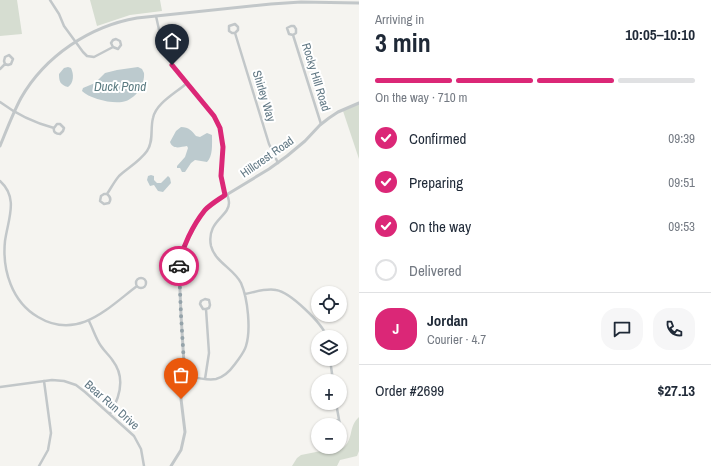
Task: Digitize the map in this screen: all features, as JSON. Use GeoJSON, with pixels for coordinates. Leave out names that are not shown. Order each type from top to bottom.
{"type":"FeatureCollection","features":[{"type":"Feature","properties":{"kind":"street"},"geometry":{"type":"LineString","coordinates":[[50,0],[59,14],[64,26],[84,53],[92,57],[97,56],[113,47],[118,49],[121,44],[118,39],[113,40],[111,43],[113,47]]}},
{"type":"Feature","properties":{"kind":"street"},"geometry":{"type":"LineString","coordinates":[[0,146],[14,111],[35,78],[56,57],[76,42],[95,31],[114,23],[156,16],[271,4],[301,2],[359,3]]}},
{"type":"Feature","properties":{"kind":"street"},"geometry":{"type":"LineString","coordinates":[[156,16],[166,54],[172,65],[214,116],[222,132],[223,147],[221,176],[229,205],[212,229],[211,246],[217,257],[237,277],[245,294],[248,330],[245,349],[233,367],[225,375],[215,379],[205,379],[183,375]]}},
{"type":"Feature","properties":{"kind":"street","name":"Shirley Way"},"geometry":{"type":"LineString","coordinates":[[235,33],[269,144],[278,163]]}},
{"type":"Feature","properties":{"kind":"street","name":"Rocky Hill Road"},"geometry":{"type":"LineString","coordinates":[[293,35],[321,124]]}},
{"type":"Feature","properties":{"kind":"street"},"geometry":{"type":"LineString","coordinates":[[0,69],[5,64]]}},
{"type":"Feature","properties":{"kind":"street"},"geometry":{"type":"LineString","coordinates":[[108,194],[110,202],[106,204],[102,203],[100,197],[108,194],[117,179],[144,155],[149,148],[152,120],[156,110],[187,83]]}},
{"type":"Feature","properties":{"kind":"street"},"geometry":{"type":"LineString","coordinates":[[0,102],[14,111],[43,125],[54,128]]}},
{"type":"Feature","properties":{"kind":"street","name":"Hillcrest Road"},"geometry":{"type":"LineString","coordinates":[[171,466],[181,450],[185,432],[180,393],[184,364],[180,288],[181,258],[188,239],[202,215],[213,203],[278,163],[306,142],[321,124],[335,113],[359,103]]}},
{"type":"Feature","properties":{"kind":"street"},"geometry":{"type":"LineString","coordinates":[[60,124],[64,128],[60,134],[56,134],[54,128],[56,125],[60,124]]}},
{"type":"Feature","properties":{"kind":"street"},"geometry":{"type":"LineString","coordinates":[[0,181],[7,188],[12,201],[6,238],[5,258],[8,278],[21,304],[31,313],[50,323],[69,325],[89,321],[138,286]]}},
{"type":"Feature","properties":{"kind":"street"},"geometry":{"type":"LineString","coordinates":[[245,294],[271,289],[279,290],[286,294],[319,323],[323,330]]}},
{"type":"Feature","properties":{"kind":"street"},"geometry":{"type":"LineString","coordinates":[[205,299],[208,300],[210,305],[209,308],[206,309],[200,304],[201,301],[205,299]]}},
{"type":"Feature","properties":{"kind":"street"},"geometry":{"type":"LineString","coordinates":[[205,379],[209,353],[206,309]]}},
{"type":"Feature","properties":{"kind":"street"},"geometry":{"type":"LineString","coordinates":[[89,321],[101,346],[115,364],[119,375],[120,393],[110,414]]}},
{"type":"Feature","properties":{"kind":"street"},"geometry":{"type":"LineString","coordinates":[[38,466],[48,450],[51,433],[44,380]]}},
{"type":"Feature","properties":{"kind":"street","name":"Bear Run Drive"},"geometry":{"type":"LineString","coordinates":[[0,387],[44,380],[60,380],[76,385],[136,438],[142,450],[144,466]]}},
{"type":"Feature","properties":{"kind":"shaded area"},"geometry":{"type":"Polygon","coordinates":[[[0,0],[17,0],[22,34],[0,36],[0,0]]]}},
{"type":"Feature","properties":{"kind":"shaded area"},"geometry":{"type":"Polygon","coordinates":[[[90,0],[160,0],[162,11],[130,15],[97,26],[90,0]]]}},
{"type":"Feature","properties":{"kind":"shaded area"},"geometry":{"type":"Polygon","coordinates":[[[359,104],[359,159],[343,111],[359,104]]]}},
{"type":"Feature","properties":{"kind":"shaded area"},"geometry":{"type":"Polygon","coordinates":[[[359,417],[359,451],[357,456],[340,460],[337,466],[292,466],[301,455],[311,453],[347,454],[347,443],[349,441],[353,425],[359,417]]]}},
{"type":"Feature","properties":{"kind":"water","name":"Duck Pond"},"geometry":{"type":"Polygon","coordinates":[[[138,67],[142,69],[144,73],[142,86],[134,96],[126,101],[109,102],[97,99],[82,91],[83,88],[95,83],[105,73],[138,67]]]}},
{"type":"Feature","properties":{"kind":"water"},"geometry":{"type":"Polygon","coordinates":[[[64,68],[71,68],[73,76],[68,87],[60,82],[59,74],[64,68]]]}},
{"type":"Feature","properties":{"kind":"water"},"geometry":{"type":"Polygon","coordinates":[[[181,127],[192,131],[196,136],[200,137],[207,133],[212,135],[212,150],[207,162],[195,160],[185,172],[182,172],[180,168],[177,168],[177,166],[185,157],[188,148],[187,146],[175,147],[171,145],[170,142],[176,131],[181,127]]]}},
{"type":"Feature","properties":{"kind":"water"},"geometry":{"type":"Polygon","coordinates":[[[148,176],[154,176],[154,180],[157,183],[161,183],[168,176],[171,183],[163,192],[158,191],[154,185],[150,186],[147,180],[148,176]]]}},
{"type":"Feature","properties":{"kind":"way so far"},"geometry":{"type":"LineString","coordinates":[[179,266],[184,364],[181,399]]}},
{"type":"Feature","properties":{"kind":"route"},"geometry":{"type":"LineString","coordinates":[[172,65],[219,124],[223,142],[221,176],[225,195],[206,209],[202,215],[188,239],[179,266]]}}]}
